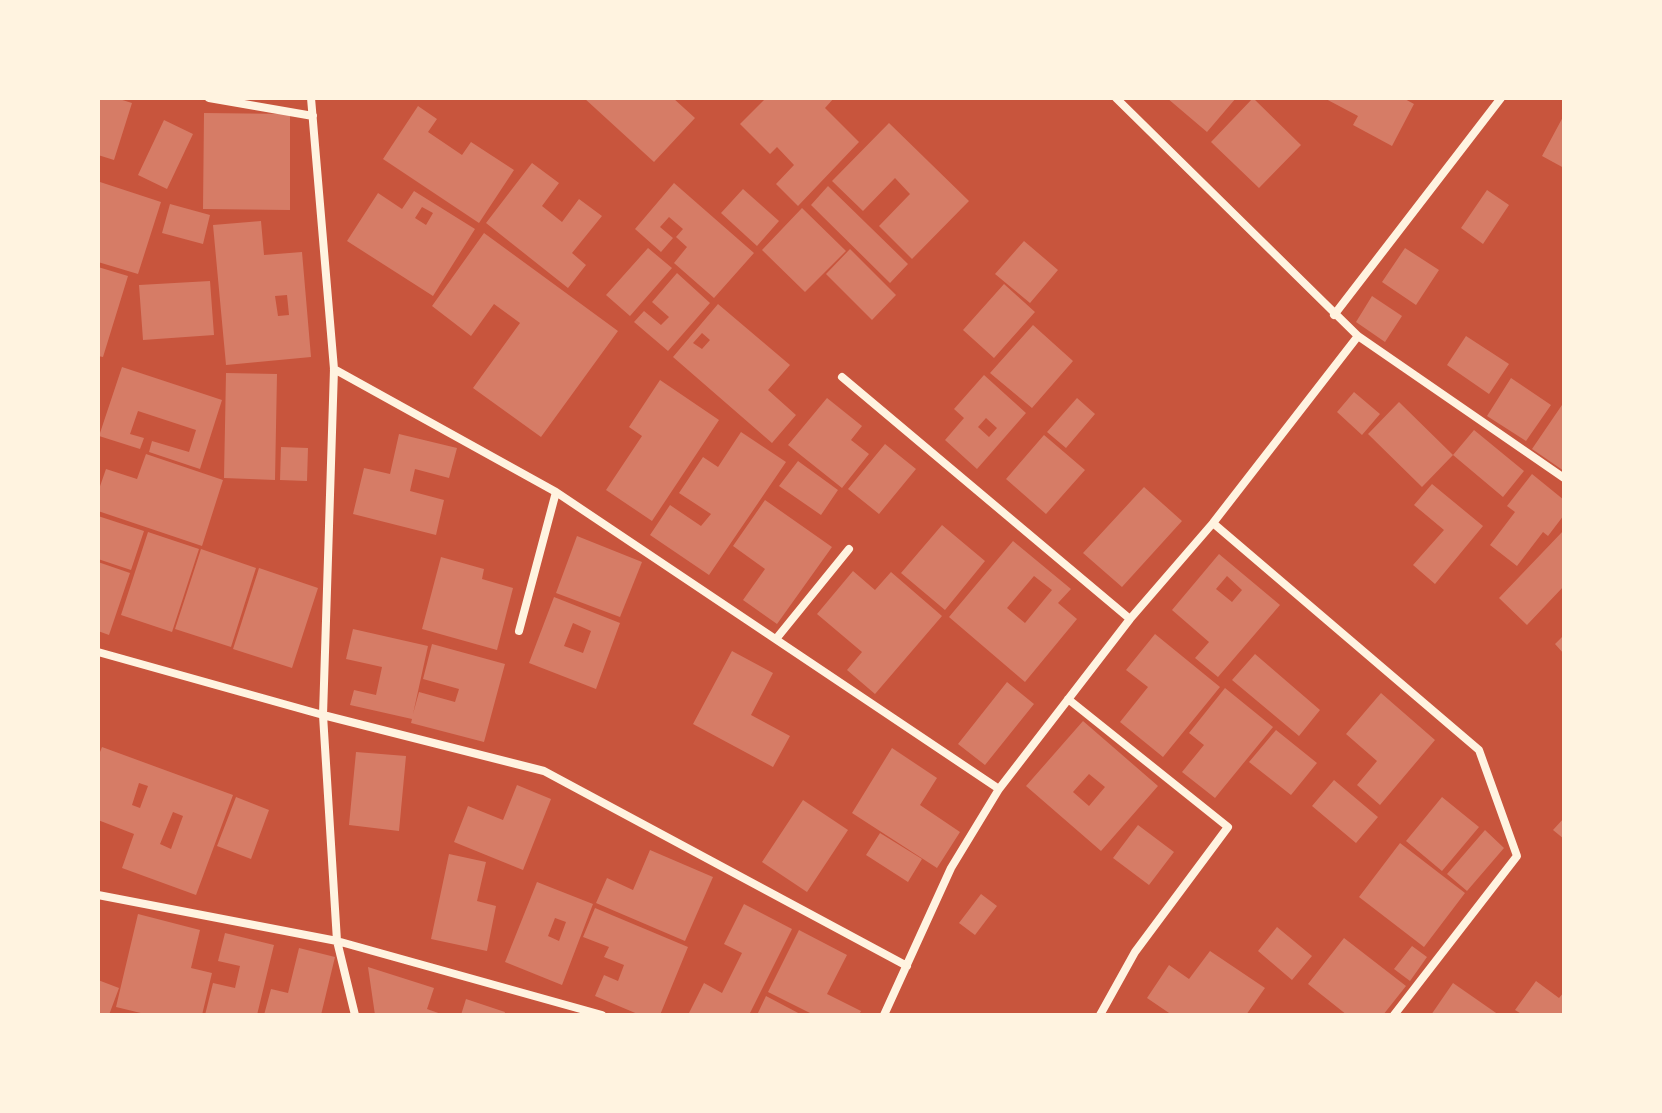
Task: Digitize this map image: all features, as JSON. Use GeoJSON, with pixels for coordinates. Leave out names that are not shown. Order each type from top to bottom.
{"type":"FeatureCollection","features":[{"type":"Feature","properties":{"kind":"street"},"geometry":{"type":"LineString","coordinates":[[209,98],[313,116]]}},
{"type":"Feature","properties":{"kind":"street"},"geometry":{"type":"LineString","coordinates":[[311,98],[334,369],[323,715],[337,941],[355,1015]]}},
{"type":"Feature","properties":{"kind":"street"},"geometry":{"type":"LineString","coordinates":[[1116,98],[1358,336],[1564,478]]}},
{"type":"Feature","properties":{"kind":"street"},"geometry":{"type":"LineString","coordinates":[[1334,315],[1501,98]]}},
{"type":"Feature","properties":{"kind":"street"},"geometry":{"type":"LineString","coordinates":[[884,1015],[951,868],[999,789],[1130,619],[1213,523],[1358,336]]}},
{"type":"Feature","properties":{"kind":"street"},"geometry":{"type":"LineString","coordinates":[[334,369],[556,492],[999,789]]}},
{"type":"Feature","properties":{"kind":"street"},"geometry":{"type":"LineString","coordinates":[[842,377],[1130,619]]}},
{"type":"Feature","properties":{"kind":"street"},"geometry":{"type":"LineString","coordinates":[[519,631],[556,492]]}},
{"type":"Feature","properties":{"kind":"street"},"geometry":{"type":"LineString","coordinates":[[1213,523],[1479,750],[1517,856],[1394,1015]]}},
{"type":"Feature","properties":{"kind":"street"},"geometry":{"type":"LineString","coordinates":[[776,639],[849,549]]}},
{"type":"Feature","properties":{"kind":"street"},"geometry":{"type":"LineString","coordinates":[[98,652],[323,715],[544,771],[907,966]]}},
{"type":"Feature","properties":{"kind":"street"},"geometry":{"type":"LineString","coordinates":[[1068,699],[1228,827],[1135,952],[1100,1015]]}},
{"type":"Feature","properties":{"kind":"street"},"geometry":{"type":"LineString","coordinates":[[98,895],[337,941],[602,1015]]}},
{"type":"Feature","properties":{"kind":"building"},"geometry":{"type":"Polygon","coordinates":[[[98,98],[116,98],[132,103],[114,160],[98,155],[98,98]]]}},
{"type":"Feature","properties":{"kind":"building"},"geometry":{"type":"Polygon","coordinates":[[[584,98],[673,98],[695,118],[654,162],[584,98]]]}},
{"type":"Feature","properties":{"kind":"building"},"geometry":{"type":"Polygon","coordinates":[[[766,98],[834,98],[825,108],[859,142],[798,206],[776,184],[794,165],[777,147],[770,154],[740,124],[766,98]]]}},
{"type":"Feature","properties":{"kind":"building"},"geometry":{"type":"Polygon","coordinates":[[[1167,98],[1236,98],[1207,132],[1167,98]]]}},
{"type":"Feature","properties":{"kind":"building"},"geometry":{"type":"Polygon","coordinates":[[[1253,98],[1301,145],[1259,188],[1211,142],[1253,98]]]}},
{"type":"Feature","properties":{"kind":"building"},"geometry":{"type":"Polygon","coordinates":[[[1324,98],[1403,98],[1414,104],[1392,146],[1353,125],[1358,116],[1324,98]]]}},
{"type":"Feature","properties":{"kind":"building"},"geometry":{"type":"Polygon","coordinates":[[[418,106],[437,119],[428,132],[462,155],[471,142],[514,170],[479,223],[383,159],[418,106]]]}},
{"type":"Feature","properties":{"kind":"building"},"geometry":{"type":"Polygon","coordinates":[[[204,113],[290,114],[290,210],[203,209],[204,113]]]}},
{"type":"Feature","properties":{"kind":"building"},"geometry":{"type":"Polygon","coordinates":[[[1564,115],[1564,168],[1542,156],[1564,115]]]}},
{"type":"Feature","properties":{"kind":"building"},"geometry":{"type":"Polygon","coordinates":[[[164,120],[193,134],[167,189],[138,175],[164,120]]]}},
{"type":"Feature","properties":{"kind":"building"},"geometry":{"type":"Polygon","coordinates":[[[889,123],[969,201],[912,259],[879,226],[910,194],[895,178],[863,211],[832,181],[889,123]]]}},
{"type":"Feature","properties":{"kind":"building"},"geometry":{"type":"Polygon","coordinates":[[[532,163],[559,183],[542,206],[562,222],[579,199],[602,216],[572,253],[586,265],[568,288],[486,223],[532,163]]]}},
{"type":"Feature","properties":{"kind":"building"},"geometry":{"type":"Polygon","coordinates":[[[100,182],[161,202],[138,274],[98,262],[100,182]]]}},
{"type":"Feature","properties":{"kind":"building"},"geometry":{"type":"Polygon","coordinates":[[[674,183],[754,253],[714,298],[674,263],[687,247],[676,237],[683,229],[669,217],[660,227],[673,238],[661,252],[635,229],[674,183]]]}},
{"type":"Feature","properties":{"kind":"building"},"geometry":{"type":"Polygon","coordinates":[[[828,186],[908,264],[890,283],[811,205],[828,186]]]}},
{"type":"Feature","properties":{"kind":"building"},"geometry":{"type":"Polygon","coordinates":[[[743,189],[779,221],[757,246],[721,213],[743,189]]]}},
{"type":"Feature","properties":{"kind":"building"},"geometry":{"type":"Polygon","coordinates":[[[1487,190],[1509,205],[1483,244],[1461,228],[1487,190]]]}},
{"type":"Feature","properties":{"kind":"building"},"geometry":{"type":"Polygon","coordinates":[[[414,191],[475,229],[433,296],[347,241],[378,193],[402,209],[414,191]],[[422,207],[415,218],[426,225],[433,213],[422,207]]]}},
{"type":"Feature","properties":{"kind":"building"},"geometry":{"type":"Polygon","coordinates":[[[170,204],[210,215],[203,244],[162,233],[170,204]]]}},
{"type":"Feature","properties":{"kind":"building"},"geometry":{"type":"Polygon","coordinates":[[[802,208],[846,251],[805,292],[762,250],[802,208]]]}},
{"type":"Feature","properties":{"kind":"building"},"geometry":{"type":"Polygon","coordinates":[[[261,221],[264,255],[302,252],[311,357],[226,365],[213,225],[261,221]],[[287,295],[275,296],[278,316],[289,315],[287,295]]]}},
{"type":"Feature","properties":{"kind":"building"},"geometry":{"type":"Polygon","coordinates":[[[484,233],[618,331],[541,437],[473,388],[520,323],[494,304],[471,336],[432,306],[484,233]]]}},
{"type":"Feature","properties":{"kind":"building"},"geometry":{"type":"Polygon","coordinates":[[[1024,241],[1058,270],[1030,303],[995,274],[1024,241]]]}},
{"type":"Feature","properties":{"kind":"building"},"geometry":{"type":"Polygon","coordinates":[[[648,248],[672,268],[630,316],[606,295],[648,248]]]}},
{"type":"Feature","properties":{"kind":"building"},"geometry":{"type":"Polygon","coordinates":[[[1405,248],[1439,270],[1416,305],[1382,282],[1405,248]]]}},
{"type":"Feature","properties":{"kind":"building"},"geometry":{"type":"Polygon","coordinates":[[[850,249],[896,295],[872,320],[826,274],[850,249]]]}},
{"type":"Feature","properties":{"kind":"building"},"geometry":{"type":"Polygon","coordinates":[[[98,267],[128,276],[103,357],[98,356],[98,267]]]}},
{"type":"Feature","properties":{"kind":"building"},"geometry":{"type":"Polygon","coordinates":[[[677,273],[710,303],[668,351],[634,322],[644,311],[661,325],[669,317],[652,302],[677,273]]]}},
{"type":"Feature","properties":{"kind":"building"},"geometry":{"type":"Polygon","coordinates":[[[210,281],[214,335],[143,340],[139,285],[210,281]]]}},
{"type":"Feature","properties":{"kind":"building"},"geometry":{"type":"Polygon","coordinates":[[[1004,284],[1035,312],[994,358],[963,330],[1004,284]]]}},
{"type":"Feature","properties":{"kind":"building"},"geometry":{"type":"Polygon","coordinates":[[[1372,296],[1402,316],[1385,342],[1356,322],[1372,296]]]}},
{"type":"Feature","properties":{"kind":"building"},"geometry":{"type":"Polygon","coordinates":[[[718,304],[790,365],[768,390],[796,415],[772,443],[673,357],[718,304]],[[702,333],[693,343],[702,349],[710,340],[702,333]]]}},
{"type":"Feature","properties":{"kind":"building"},"geometry":{"type":"Polygon","coordinates":[[[1033,325],[1073,361],[1032,408],[990,373],[1033,325]]]}},
{"type":"Feature","properties":{"kind":"building"},"geometry":{"type":"Polygon","coordinates":[[[1466,336],[1509,364],[1489,394],[1447,365],[1466,336]]]}},
{"type":"Feature","properties":{"kind":"building"},"geometry":{"type":"Polygon","coordinates":[[[122,367],[222,400],[200,469],[149,452],[152,441],[189,452],[196,430],[138,411],[130,434],[144,438],[140,449],[99,436],[122,367]]]}},
{"type":"Feature","properties":{"kind":"building"},"geometry":{"type":"Polygon","coordinates":[[[226,373],[277,374],[275,480],[224,478],[226,373]]]}},
{"type":"Feature","properties":{"kind":"building"},"geometry":{"type":"Polygon","coordinates":[[[984,375],[1026,413],[977,469],[945,440],[964,418],[954,409],[984,375]],[[986,418],[978,427],[989,437],[997,428],[986,418]]]}},
{"type":"Feature","properties":{"kind":"building"},"geometry":{"type":"Polygon","coordinates":[[[1511,378],[1551,405],[1526,441],[1487,416],[1511,378]]]}},
{"type":"Feature","properties":{"kind":"building"},"geometry":{"type":"Polygon","coordinates":[[[660,380],[719,420],[652,521],[606,490],[642,436],[629,427],[660,380]]]}},
{"type":"Feature","properties":{"kind":"building"},"geometry":{"type":"Polygon","coordinates":[[[1354,392],[1380,414],[1362,435],[1337,412],[1354,392]]]}},
{"type":"Feature","properties":{"kind":"building"},"geometry":{"type":"Polygon","coordinates":[[[827,398],[862,426],[851,440],[869,454],[842,488],[788,445],[827,398]]]}},
{"type":"Feature","properties":{"kind":"building"},"geometry":{"type":"Polygon","coordinates":[[[1077,398],[1095,414],[1066,448],[1047,432],[1077,398]]]}},
{"type":"Feature","properties":{"kind":"building"},"geometry":{"type":"Polygon","coordinates":[[[1399,402],[1453,455],[1422,487],[1368,434],[1399,402]]]}},
{"type":"Feature","properties":{"kind":"building"},"geometry":{"type":"Polygon","coordinates":[[[1564,402],[1564,471],[1532,449],[1564,402]]]}},
{"type":"Feature","properties":{"kind":"building"},"geometry":{"type":"Polygon","coordinates":[[[1474,430],[1524,471],[1503,497],[1453,455],[1474,430]]]}},
{"type":"Feature","properties":{"kind":"building"},"geometry":{"type":"Polygon","coordinates":[[[741,432],[786,462],[709,575],[650,535],[670,505],[701,526],[711,514],[679,493],[703,457],[718,467],[741,432]]]}},
{"type":"Feature","properties":{"kind":"building"},"geometry":{"type":"Polygon","coordinates":[[[399,434],[457,448],[449,478],[415,469],[410,491],[444,500],[436,535],[353,514],[364,468],[390,474],[399,434]]]}},
{"type":"Feature","properties":{"kind":"building"},"geometry":{"type":"Polygon","coordinates":[[[1044,435],[1085,470],[1046,514],[1006,479],[1044,435]]]}},
{"type":"Feature","properties":{"kind":"building"},"geometry":{"type":"Polygon","coordinates":[[[885,444],[916,469],[879,514],[848,489],[885,444]]]}},
{"type":"Feature","properties":{"kind":"building"},"geometry":{"type":"Polygon","coordinates":[[[281,447],[308,448],[307,481],[280,480],[281,447]]]}},
{"type":"Feature","properties":{"kind":"building"},"geometry":{"type":"Polygon","coordinates":[[[146,454],[223,480],[202,546],[98,511],[98,492],[106,469],[137,479],[146,454]]]}},
{"type":"Feature","properties":{"kind":"building"},"geometry":{"type":"Polygon","coordinates":[[[798,461],[838,490],[821,515],[779,486],[798,461]]]}},
{"type":"Feature","properties":{"kind":"building"},"geometry":{"type":"Polygon","coordinates":[[[1532,474],[1564,500],[1564,515],[1548,536],[1543,532],[1517,566],[1490,545],[1515,512],[1507,506],[1532,474]]]}},
{"type":"Feature","properties":{"kind":"building"},"geometry":{"type":"Polygon","coordinates":[[[1432,484],[1483,526],[1435,584],[1413,565],[1444,530],[1414,505],[1432,484]]]}},
{"type":"Feature","properties":{"kind":"building"},"geometry":{"type":"Polygon","coordinates":[[[1144,487],[1182,521],[1122,587],[1083,553],[1144,487]]]}},
{"type":"Feature","properties":{"kind":"building"},"geometry":{"type":"Polygon","coordinates":[[[765,500],[832,547],[777,624],[743,600],[765,569],[733,546],[765,500]]]}},
{"type":"Feature","properties":{"kind":"building"},"geometry":{"type":"Polygon","coordinates":[[[98,516],[144,531],[131,570],[98,559],[98,516]]]}},
{"type":"Feature","properties":{"kind":"building"},"geometry":{"type":"Polygon","coordinates":[[[942,525],[985,561],[945,610],[901,573],[942,525]]]}},
{"type":"Feature","properties":{"kind":"building"},"geometry":{"type":"Polygon","coordinates":[[[1564,530],[1564,586],[1527,625],[1499,598],[1564,530]]]}},
{"type":"Feature","properties":{"kind":"building"},"geometry":{"type":"Polygon","coordinates":[[[148,532],[199,549],[172,632],[121,615],[148,532]]]}},
{"type":"Feature","properties":{"kind":"building"},"geometry":{"type":"Polygon","coordinates":[[[577,536],[642,562],[620,617],[556,593],[577,536]]]}},
{"type":"Feature","properties":{"kind":"building"},"geometry":{"type":"Polygon","coordinates":[[[1013,541],[1071,589],[1058,603],[1077,619],[1025,682],[949,617],[1013,541]],[[1034,576],[1007,608],[1025,623],[1052,590],[1034,576]]]}},
{"type":"Feature","properties":{"kind":"building"},"geometry":{"type":"Polygon","coordinates":[[[201,549],[256,568],[231,647],[175,629],[201,549]]]}},
{"type":"Feature","properties":{"kind":"building"},"geometry":{"type":"Polygon","coordinates":[[[1219,554],[1280,605],[1218,677],[1195,658],[1209,642],[1172,610],[1219,554]],[[1227,576],[1216,589],[1232,602],[1242,590],[1227,576]]]}},
{"type":"Feature","properties":{"kind":"building"},"geometry":{"type":"Polygon","coordinates":[[[441,557],[484,569],[482,579],[513,588],[497,650],[422,629],[441,557]]]}},
{"type":"Feature","properties":{"kind":"building"},"geometry":{"type":"Polygon","coordinates":[[[98,562],[130,573],[109,635],[98,631],[98,562]]]}},
{"type":"Feature","properties":{"kind":"building"},"geometry":{"type":"Polygon","coordinates":[[[259,568],[318,588],[292,668],[233,649],[259,568]]]}},
{"type":"Feature","properties":{"kind":"building"},"geometry":{"type":"Polygon","coordinates":[[[853,571],[875,590],[891,572],[942,616],[875,694],[847,670],[862,652],[817,614],[853,571]]]}},
{"type":"Feature","properties":{"kind":"building"},"geometry":{"type":"Polygon","coordinates":[[[554,597],[620,623],[596,689],[529,663],[554,597]],[[573,623],[564,646],[583,653],[591,631],[573,623]]]}},
{"type":"Feature","properties":{"kind":"building"},"geometry":{"type":"Polygon","coordinates":[[[353,629],[428,646],[413,714],[419,692],[455,702],[459,689],[423,679],[432,644],[505,664],[484,742],[411,723],[412,719],[350,705],[354,690],[376,695],[382,667],[346,659],[353,629]]]}},
{"type":"Feature","properties":{"kind":"building"},"geometry":{"type":"Polygon","coordinates":[[[1155,634],[1220,687],[1163,757],[1120,722],[1148,687],[1126,670],[1155,634]]]}},
{"type":"Feature","properties":{"kind":"building"},"geometry":{"type":"Polygon","coordinates":[[[1564,635],[1564,654],[1555,644],[1564,635]]]}},
{"type":"Feature","properties":{"kind":"building"},"geometry":{"type":"Polygon","coordinates":[[[732,651],[773,673],[751,715],[790,736],[773,767],[693,724],[732,651]]]}},
{"type":"Feature","properties":{"kind":"building"},"geometry":{"type":"Polygon","coordinates":[[[1255,654],[1320,710],[1299,736],[1232,680],[1255,654]]]}},
{"type":"Feature","properties":{"kind":"building"},"geometry":{"type":"Polygon","coordinates":[[[1007,682],[1034,704],[985,765],[958,744],[1007,682]]]}},
{"type":"Feature","properties":{"kind":"building"},"geometry":{"type":"Polygon","coordinates":[[[1225,688],[1273,727],[1215,798],[1182,772],[1204,745],[1189,733],[1225,688]]]}},
{"type":"Feature","properties":{"kind":"building"},"geometry":{"type":"Polygon","coordinates":[[[1381,693],[1435,740],[1380,805],[1357,785],[1377,761],[1346,734],[1381,693]]]}},
{"type":"Feature","properties":{"kind":"building"},"geometry":{"type":"Polygon","coordinates":[[[1083,721],[1158,786],[1101,851],[1026,786],[1083,721]],[[1089,774],[1073,792],[1089,806],[1105,787],[1089,774]]]}},
{"type":"Feature","properties":{"kind":"building"},"geometry":{"type":"Polygon","coordinates":[[[1276,730],[1317,763],[1291,795],[1249,762],[1276,730]]]}},
{"type":"Feature","properties":{"kind":"building"},"geometry":{"type":"Polygon","coordinates":[[[102,747],[233,795],[196,895],[122,868],[134,834],[98,820],[98,757],[102,747]],[[139,783],[132,805],[140,808],[148,786],[139,783]],[[173,812],[160,844],[171,849],[183,816],[173,812]]]}},
{"type":"Feature","properties":{"kind":"building"},"geometry":{"type":"Polygon","coordinates":[[[892,748],[937,778],[920,805],[960,832],[937,868],[852,813],[892,748]]]}},
{"type":"Feature","properties":{"kind":"building"},"geometry":{"type":"Polygon","coordinates":[[[356,752],[406,756],[399,831],[349,825],[356,752]]]}},
{"type":"Feature","properties":{"kind":"building"},"geometry":{"type":"Polygon","coordinates":[[[1334,780],[1378,817],[1356,843],[1312,806],[1334,780]]]}},
{"type":"Feature","properties":{"kind":"building"},"geometry":{"type":"Polygon","coordinates":[[[517,785],[551,799],[523,870],[454,842],[468,806],[503,820],[517,785]]]}},
{"type":"Feature","properties":{"kind":"building"},"geometry":{"type":"Polygon","coordinates":[[[236,797],[269,810],[251,859],[217,846],[236,797]]]}},
{"type":"Feature","properties":{"kind":"building"},"geometry":{"type":"Polygon","coordinates":[[[1442,797],[1479,827],[1442,871],[1406,841],[1442,797]]]}},
{"type":"Feature","properties":{"kind":"building"},"geometry":{"type":"Polygon","coordinates":[[[803,800],[848,830],[807,892],[762,862],[803,800]]]}},
{"type":"Feature","properties":{"kind":"building"},"geometry":{"type":"Polygon","coordinates":[[[1564,818],[1564,839],[1553,830],[1564,818]]]}},
{"type":"Feature","properties":{"kind":"building"},"geometry":{"type":"Polygon","coordinates":[[[1138,825],[1174,852],[1149,885],[1113,858],[1138,825]]]}},
{"type":"Feature","properties":{"kind":"building"},"geometry":{"type":"Polygon","coordinates":[[[1485,830],[1504,848],[1467,891],[1447,874],[1485,830]]]}},
{"type":"Feature","properties":{"kind":"building"},"geometry":{"type":"Polygon","coordinates":[[[880,833],[922,859],[908,882],[866,855],[880,833]]]}},
{"type":"Feature","properties":{"kind":"building"},"geometry":{"type":"Polygon","coordinates":[[[1400,843],[1465,893],[1424,947],[1359,897],[1400,843]]]}},
{"type":"Feature","properties":{"kind":"building"},"geometry":{"type":"Polygon","coordinates":[[[650,850],[713,877],[685,941],[596,903],[607,878],[633,890],[650,850]]]}},
{"type":"Feature","properties":{"kind":"building"},"geometry":{"type":"Polygon","coordinates":[[[449,854],[486,862],[477,901],[496,906],[487,951],[431,939],[449,854]]]}},
{"type":"Feature","properties":{"kind":"building"},"geometry":{"type":"Polygon","coordinates":[[[537,882],[593,904],[562,985],[505,962],[537,882]],[[555,918],[548,936],[559,941],[566,922],[555,918]]]}},
{"type":"Feature","properties":{"kind":"building"},"geometry":{"type":"Polygon","coordinates":[[[981,894],[997,906],[975,935],[959,923],[981,894]]]}},
{"type":"Feature","properties":{"kind":"building"},"geometry":{"type":"Polygon","coordinates":[[[744,904],[792,929],[749,1015],[688,1015],[704,983],[722,993],[742,953],[724,944],[744,904]]]}},
{"type":"Feature","properties":{"kind":"building"},"geometry":{"type":"Polygon","coordinates":[[[595,908],[688,947],[660,1015],[640,1015],[595,996],[604,975],[618,981],[624,965],[604,957],[609,947],[583,937],[595,908]]]}},
{"type":"Feature","properties":{"kind":"building"},"geometry":{"type":"Polygon","coordinates":[[[138,914],[200,930],[191,968],[212,973],[202,1015],[149,1015],[116,1007],[138,914]]]}},
{"type":"Feature","properties":{"kind":"building"},"geometry":{"type":"Polygon","coordinates":[[[1277,927],[1312,956],[1292,980],[1258,951],[1277,927]]]}},
{"type":"Feature","properties":{"kind":"building"},"geometry":{"type":"Polygon","coordinates":[[[799,930],[847,955],[827,994],[861,1011],[859,1015],[814,1015],[768,992],[799,930]]]}},
{"type":"Feature","properties":{"kind":"building"},"geometry":{"type":"Polygon","coordinates":[[[225,933],[274,945],[257,1015],[205,1015],[213,983],[235,988],[240,966],[218,961],[225,933]]]}},
{"type":"Feature","properties":{"kind":"building"},"geometry":{"type":"Polygon","coordinates":[[[1344,938],[1406,986],[1383,1015],[1347,1015],[1308,984],[1344,938]]]}},
{"type":"Feature","properties":{"kind":"building"},"geometry":{"type":"Polygon","coordinates":[[[1412,946],[1427,957],[1410,981],[1394,969],[1412,946]]]}},
{"type":"Feature","properties":{"kind":"building"},"geometry":{"type":"Polygon","coordinates":[[[299,948],[335,957],[321,1015],[264,1015],[271,989],[288,993],[299,948]]]}},
{"type":"Feature","properties":{"kind":"building"},"geometry":{"type":"Polygon","coordinates":[[[1210,951],[1265,988],[1246,1015],[1172,1015],[1147,998],[1169,965],[1189,979],[1210,951]]]}},
{"type":"Feature","properties":{"kind":"building"},"geometry":{"type":"Polygon","coordinates":[[[368,967],[434,988],[427,1009],[444,1015],[375,1015],[368,967]]]}},
{"type":"Feature","properties":{"kind":"building"},"geometry":{"type":"Polygon","coordinates":[[[98,980],[119,988],[109,1015],[98,1015],[98,980]]]}},
{"type":"Feature","properties":{"kind":"building"},"geometry":{"type":"Polygon","coordinates":[[[1536,981],[1559,998],[1564,992],[1564,1015],[1523,1015],[1515,1010],[1536,981]]]}},
{"type":"Feature","properties":{"kind":"building"},"geometry":{"type":"Polygon","coordinates":[[[1453,983],[1499,1015],[1431,1015],[1453,983]]]}},
{"type":"Feature","properties":{"kind":"building"},"geometry":{"type":"Polygon","coordinates":[[[766,996],[802,1015],[757,1015],[766,996]]]}},
{"type":"Feature","properties":{"kind":"building"},"geometry":{"type":"Polygon","coordinates":[[[466,999],[505,1012],[504,1015],[461,1015],[466,999]]]}}]}
